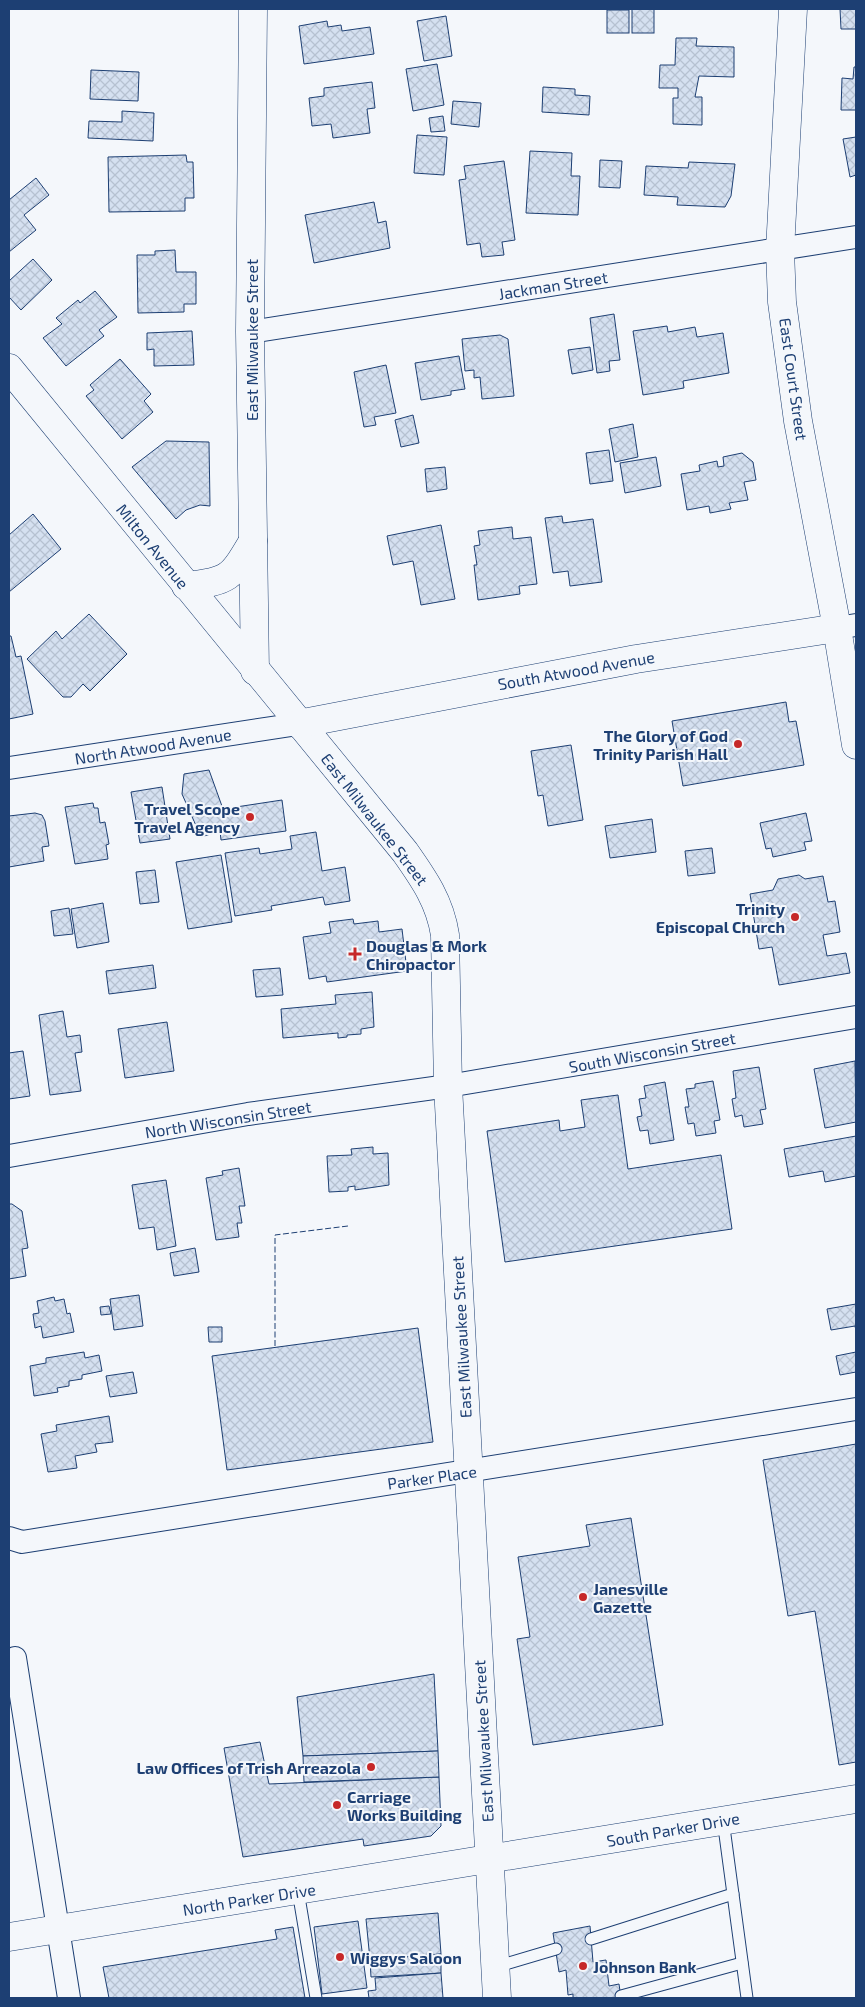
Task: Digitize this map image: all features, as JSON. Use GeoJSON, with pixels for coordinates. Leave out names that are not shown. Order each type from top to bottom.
{"type":"FeatureCollection","features":[{"type":"Feature","properties":{"kind":"main road","name":"East Milwaukee Street"},"geometry":{"type":"LineString","coordinates":[[253,9],[250,332],[255,671]]}},
{"type":"Feature","properties":{"kind":"main road","name":"East Court Street"},"geometry":{"type":"LineString","coordinates":[[792,9],[780,250],[782,302],[798,421],[847,627],[856,745]]}},
{"type":"Feature","properties":{"kind":"main road","name":"Milton Avenue"},"geometry":{"type":"LineString","coordinates":[[9,368],[298,724]]}},
{"type":"Feature","properties":{"kind":"main road"},"geometry":{"type":"LineString","coordinates":[[186,586],[226,579],[240,564],[253,541]]}},
{"type":"Feature","properties":{"kind":"main road","name":"South Atwood Avenue"},"geometry":{"type":"LineString","coordinates":[[298,724],[636,659],[847,627]]}},
{"type":"Feature","properties":{"kind":"main road","name":"East Milwaukee Street"},"geometry":{"type":"LineString","coordinates":[[298,724],[405,852],[425,880],[442,914],[445,935],[448,1086],[496,1998]]}},
{"type":"Feature","properties":{"kind":"main road","name":"South Parker Drive"},"geometry":{"type":"LineString","coordinates":[[489,1860],[856,1799]]}},
{"type":"Feature","properties":{"kind":"main road","name":"North Parker Drive"},"geometry":{"type":"LineString","coordinates":[[9,1937],[489,1860]]}},
{"type":"Feature","properties":{"kind":"street","name":"Jackman Street"},"geometry":{"type":"LineString","coordinates":[[250,332],[856,237]]}},
{"type":"Feature","properties":{"kind":"street","name":"North Atwood Avenue"},"geometry":{"type":"LineString","coordinates":[[9,768],[298,724]]}},
{"type":"Feature","properties":{"kind":"street","name":"South Wisconsin Street"},"geometry":{"type":"LineString","coordinates":[[448,1086],[856,1017]]}},
{"type":"Feature","properties":{"kind":"street","name":"North Wisconsin Street"},"geometry":{"type":"LineString","coordinates":[[9,1156],[248,1114],[448,1086]]}},
{"type":"Feature","properties":{"kind":"street","name":"Parker Place"},"geometry":{"type":"LineString","coordinates":[[9,1538],[22,1542],[856,1409]]}},
{"type":"Feature","properties":{"kind":"street"},"geometry":{"type":"LineString","coordinates":[[16,1658],[60,1929],[69,1998]]}},
{"type":"Feature","properties":{"kind":"lane"},"geometry":{"type":"LineString","coordinates":[[723,1820],[747,1998]]}},
{"type":"Feature","properties":{"kind":"lane"},"geometry":{"type":"LineString","coordinates":[[298,1891],[316,1998]]}},
{"type":"Feature","properties":{"kind":"lane"},"geometry":{"type":"LineString","coordinates":[[591,1939],[732,1894]]}},
{"type":"Feature","properties":{"kind":"lane"},"geometry":{"type":"LineString","coordinates":[[495,1967],[556,1949]]}},
{"type":"Feature","properties":{"kind":"lane"},"geometry":{"type":"LineString","coordinates":[[621,1996],[742,1962]]}},
{"type":"Feature","properties":{"kind":"building"},"geometry":{"type":"Polygon","coordinates":[[[632,9],[654,9],[654,33],[632,33],[632,9]]]}},
{"type":"Feature","properties":{"kind":"building"},"geometry":{"type":"Polygon","coordinates":[[[840,9],[856,9],[856,29],[841,29],[840,9]]]}},
{"type":"Feature","properties":{"kind":"building"},"geometry":{"type":"Polygon","coordinates":[[[607,10],[629,10],[629,33],[607,33],[607,10]]]}},
{"type":"Feature","properties":{"kind":"building"},"geometry":{"type":"Polygon","coordinates":[[[446,16],[452,56],[424,61],[417,21],[446,16]]]}},
{"type":"Feature","properties":{"kind":"building"},"geometry":{"type":"Polygon","coordinates":[[[327,21],[328,27],[341,25],[342,31],[370,27],[374,54],[304,64],[299,26],[327,21]]]}},
{"type":"Feature","properties":{"kind":"building"},"geometry":{"type":"Polygon","coordinates":[[[676,38],[697,38],[696,46],[734,47],[734,77],[699,76],[695,97],[702,97],[702,125],[673,124],[673,98],[678,98],[678,88],[659,88],[660,65],[675,65],[676,38]]]}},
{"type":"Feature","properties":{"kind":"building"},"geometry":{"type":"Polygon","coordinates":[[[437,64],[444,105],[413,111],[406,69],[437,64]]]}},
{"type":"Feature","properties":{"kind":"building"},"geometry":{"type":"Polygon","coordinates":[[[854,67],[856,67],[856,110],[841,110],[842,78],[853,79],[854,67]]]}},
{"type":"Feature","properties":{"kind":"building"},"geometry":{"type":"Polygon","coordinates":[[[91,70],[139,72],[138,101],[90,99],[91,70]]]}},
{"type":"Feature","properties":{"kind":"building"},"geometry":{"type":"Polygon","coordinates":[[[372,82],[375,108],[367,109],[370,133],[333,138],[331,124],[312,126],[309,98],[324,96],[324,88],[372,82]]]}},
{"type":"Feature","properties":{"kind":"building"},"geometry":{"type":"Polygon","coordinates":[[[543,87],[575,89],[575,95],[590,96],[589,115],[542,112],[543,87]]]}},
{"type":"Feature","properties":{"kind":"building"},"geometry":{"type":"Polygon","coordinates":[[[453,101],[481,103],[479,127],[451,124],[453,101]]]}},
{"type":"Feature","properties":{"kind":"building"},"geometry":{"type":"Polygon","coordinates":[[[122,111],[154,113],[153,141],[88,138],[89,121],[122,122],[122,111]]]}},
{"type":"Feature","properties":{"kind":"building"},"geometry":{"type":"Polygon","coordinates":[[[443,116],[445,131],[431,132],[429,118],[443,116]]]}},
{"type":"Feature","properties":{"kind":"building"},"geometry":{"type":"Polygon","coordinates":[[[417,135],[447,137],[444,175],[414,173],[417,135]]]}},
{"type":"Feature","properties":{"kind":"building"},"geometry":{"type":"Polygon","coordinates":[[[856,137],[856,175],[850,177],[843,139],[856,137]]]}},
{"type":"Feature","properties":{"kind":"building"},"geometry":{"type":"Polygon","coordinates":[[[530,151],[572,153],[571,176],[580,176],[578,215],[526,213],[530,151]]]}},
{"type":"Feature","properties":{"kind":"building"},"geometry":{"type":"Polygon","coordinates":[[[186,155],[187,162],[193,162],[194,198],[185,198],[185,211],[109,212],[108,157],[186,155]]]}},
{"type":"Feature","properties":{"kind":"building"},"geometry":{"type":"Polygon","coordinates":[[[600,160],[622,161],[620,188],[599,187],[600,160]]]}},
{"type":"Feature","properties":{"kind":"building"},"geometry":{"type":"Polygon","coordinates":[[[504,161],[515,240],[502,242],[504,255],[482,257],[480,243],[467,245],[459,180],[466,179],[464,166],[504,161]]]}},
{"type":"Feature","properties":{"kind":"building"},"geometry":{"type":"Polygon","coordinates":[[[689,162],[735,164],[731,196],[725,207],[677,205],[678,197],[644,195],[646,166],[688,168],[689,162]]]}},
{"type":"Feature","properties":{"kind":"building"},"geometry":{"type":"Polygon","coordinates":[[[36,178],[49,195],[24,215],[36,230],[9,252],[9,200],[36,178]]]}},
{"type":"Feature","properties":{"kind":"building"},"geometry":{"type":"Polygon","coordinates":[[[374,202],[378,223],[386,221],[390,248],[314,263],[305,215],[374,202]]]}},
{"type":"Feature","properties":{"kind":"building"},"geometry":{"type":"Polygon","coordinates":[[[175,250],[176,272],[196,272],[196,304],[184,304],[184,312],[138,313],[137,255],[155,255],[155,251],[175,250]]]}},
{"type":"Feature","properties":{"kind":"building"},"geometry":{"type":"Polygon","coordinates":[[[33,259],[52,280],[21,310],[9,297],[9,281],[33,259]]]}},
{"type":"Feature","properties":{"kind":"building"},"geometry":{"type":"Polygon","coordinates":[[[95,291],[117,317],[99,330],[104,336],[66,366],[43,338],[62,324],[56,318],[78,300],[80,303],[95,291]]]}},
{"type":"Feature","properties":{"kind":"building"},"geometry":{"type":"Polygon","coordinates":[[[614,314],[620,360],[609,361],[610,371],[597,373],[590,318],[614,314]]]}},
{"type":"Feature","properties":{"kind":"building"},"geometry":{"type":"Polygon","coordinates":[[[667,326],[668,332],[695,327],[697,337],[723,333],[729,373],[683,381],[684,388],[643,395],[633,331],[667,326]]]}},
{"type":"Feature","properties":{"kind":"building"},"geometry":{"type":"Polygon","coordinates":[[[192,331],[194,365],[154,366],[154,349],[147,350],[147,333],[192,331]]]}},
{"type":"Feature","properties":{"kind":"building"},"geometry":{"type":"Polygon","coordinates":[[[500,335],[508,339],[514,396],[482,399],[480,377],[474,378],[474,370],[465,371],[462,339],[500,335]]]}},
{"type":"Feature","properties":{"kind":"building"},"geometry":{"type":"Polygon","coordinates":[[[590,347],[593,370],[572,374],[568,350],[590,347]]]}},
{"type":"Feature","properties":{"kind":"building"},"geometry":{"type":"Polygon","coordinates":[[[459,356],[465,389],[451,391],[451,395],[421,400],[415,363],[459,356]]]}},
{"type":"Feature","properties":{"kind":"building"},"geometry":{"type":"Polygon","coordinates":[[[120,359],[151,394],[144,401],[153,412],[122,439],[86,396],[94,390],[90,385],[120,359]]]}},
{"type":"Feature","properties":{"kind":"building"},"geometry":{"type":"Polygon","coordinates":[[[386,365],[396,413],[374,417],[376,425],[364,427],[354,372],[386,365]]]}},
{"type":"Feature","properties":{"kind":"building"},"geometry":{"type":"Polygon","coordinates":[[[413,415],[419,443],[401,447],[395,420],[413,415]]]}},
{"type":"Feature","properties":{"kind":"building"},"geometry":{"type":"Polygon","coordinates":[[[633,424],[638,457],[615,462],[609,429],[633,424]]]}},
{"type":"Feature","properties":{"kind":"building"},"geometry":{"type":"Polygon","coordinates":[[[166,441],[209,442],[210,506],[200,505],[186,510],[176,519],[132,467],[166,441]]]}},
{"type":"Feature","properties":{"kind":"building"},"geometry":{"type":"Polygon","coordinates":[[[609,450],[613,481],[590,484],[586,453],[609,450]]]}},
{"type":"Feature","properties":{"kind":"building"},"geometry":{"type":"Polygon","coordinates":[[[742,453],[753,462],[756,480],[744,482],[748,500],[729,503],[731,509],[710,513],[709,506],[687,510],[681,474],[700,471],[699,465],[717,461],[718,467],[724,466],[723,457],[742,453]]]}},
{"type":"Feature","properties":{"kind":"building"},"geometry":{"type":"Polygon","coordinates":[[[656,457],[661,486],[625,493],[620,463],[656,457]]]}},
{"type":"Feature","properties":{"kind":"building"},"geometry":{"type":"Polygon","coordinates":[[[445,467],[447,489],[427,492],[425,469],[445,467]]]}},
{"type":"Feature","properties":{"kind":"building"},"geometry":{"type":"Polygon","coordinates":[[[33,514],[61,549],[9,592],[9,535],[33,514]]]}},
{"type":"Feature","properties":{"kind":"building"},"geometry":{"type":"Polygon","coordinates":[[[562,516],[563,523],[593,519],[602,582],[570,586],[568,571],[553,573],[545,518],[562,516]]]}},
{"type":"Feature","properties":{"kind":"building"},"geometry":{"type":"Polygon","coordinates":[[[441,525],[455,599],[421,605],[413,561],[393,565],[387,536],[441,525]]]}},
{"type":"Feature","properties":{"kind":"building"},"geometry":{"type":"Polygon","coordinates":[[[512,527],[513,539],[531,537],[537,584],[519,586],[520,594],[478,600],[474,565],[477,565],[474,546],[480,545],[478,531],[512,527]]]}},
{"type":"Feature","properties":{"kind":"building"},"geometry":{"type":"Polygon","coordinates":[[[89,614],[127,654],[90,691],[83,684],[71,697],[63,697],[27,659],[56,631],[62,639],[89,614]]]}},
{"type":"Feature","properties":{"kind":"building"},"geometry":{"type":"Polygon","coordinates":[[[9,636],[11,636],[16,657],[21,656],[33,714],[9,719],[9,636]]]}},
{"type":"Feature","properties":{"kind":"building","name":"The Glory of God Trinity Parish Hall"},"geometry":{"type":"Polygon","coordinates":[[[786,702],[789,722],[796,721],[804,765],[683,786],[672,721],[786,702]]]}},
{"type":"Feature","properties":{"kind":"building"},"geometry":{"type":"Polygon","coordinates":[[[571,745],[583,820],[548,826],[543,795],[538,796],[531,751],[571,745]]]}},
{"type":"Feature","properties":{"kind":"building"},"geometry":{"type":"Polygon","coordinates":[[[209,770],[223,809],[282,800],[286,831],[221,840],[220,831],[201,837],[182,794],[184,774],[209,770]]]}},
{"type":"Feature","properties":{"kind":"building"},"geometry":{"type":"Polygon","coordinates":[[[162,787],[170,839],[140,843],[131,792],[162,787]]]}},
{"type":"Feature","properties":{"kind":"building"},"geometry":{"type":"Polygon","coordinates":[[[93,803],[94,808],[98,808],[100,823],[105,822],[109,844],[106,845],[108,859],[75,864],[65,807],[93,803]]]}},
{"type":"Feature","properties":{"kind":"building"},"geometry":{"type":"Polygon","coordinates":[[[35,813],[42,815],[45,821],[49,846],[42,847],[44,861],[9,867],[9,816],[35,813]]]}},
{"type":"Feature","properties":{"kind":"building"},"geometry":{"type":"Polygon","coordinates":[[[806,813],[812,841],[804,842],[806,850],[773,857],[771,848],[766,849],[760,823],[806,813]]]}},
{"type":"Feature","properties":{"kind":"building"},"geometry":{"type":"Polygon","coordinates":[[[652,819],[656,852],[610,858],[605,826],[652,819]]]}},
{"type":"Feature","properties":{"kind":"building"},"geometry":{"type":"Polygon","coordinates":[[[316,832],[322,871],[345,867],[350,901],[325,905],[323,897],[271,906],[272,910],[235,916],[225,853],[259,848],[260,854],[292,849],[290,836],[316,832]]]}},
{"type":"Feature","properties":{"kind":"building"},"geometry":{"type":"Polygon","coordinates":[[[712,848],[715,873],[688,876],[685,851],[712,848]]]}},
{"type":"Feature","properties":{"kind":"building"},"geometry":{"type":"Polygon","coordinates":[[[221,855],[232,922],[188,929],[176,862],[221,855]]]}},
{"type":"Feature","properties":{"kind":"building"},"geometry":{"type":"Polygon","coordinates":[[[155,870],[159,902],[140,904],[136,872],[155,870]]]}},
{"type":"Feature","properties":{"kind":"building","name":"Trinity Episcopal Church"},"geometry":{"type":"Polygon","coordinates":[[[799,875],[805,879],[823,876],[828,902],[835,901],[840,932],[823,935],[827,956],[846,953],[850,973],[779,985],[772,947],[759,949],[750,894],[773,890],[778,879],[799,875]]]}},
{"type":"Feature","properties":{"kind":"building"},"geometry":{"type":"Polygon","coordinates":[[[103,903],[109,942],[77,948],[71,909],[103,903]]]}},
{"type":"Feature","properties":{"kind":"building"},"geometry":{"type":"Polygon","coordinates":[[[69,908],[73,934],[54,936],[51,911],[69,908]]]}},
{"type":"Feature","properties":{"kind":"building","name":"Douglas & Mork Chiropactor"},"geometry":{"type":"Polygon","coordinates":[[[353,919],[354,924],[378,921],[379,932],[402,929],[407,971],[327,982],[326,976],[309,979],[303,937],[331,933],[329,922],[353,919]]]}},
{"type":"Feature","properties":{"kind":"building"},"geometry":{"type":"Polygon","coordinates":[[[153,965],[156,988],[109,994],[106,971],[153,965]]]}},
{"type":"Feature","properties":{"kind":"building"},"geometry":{"type":"Polygon","coordinates":[[[280,968],[283,995],[256,997],[253,970],[280,968]]]}},
{"type":"Feature","properties":{"kind":"building"},"geometry":{"type":"Polygon","coordinates":[[[372,992],[374,1027],[361,1029],[361,1034],[338,1038],[338,1033],[283,1038],[281,1009],[336,1004],[335,995],[372,992]]]}},
{"type":"Feature","properties":{"kind":"building"},"geometry":{"type":"Polygon","coordinates":[[[63,1011],[67,1037],[80,1035],[82,1052],[75,1053],[81,1091],[50,1095],[39,1015],[63,1011]]]}},
{"type":"Feature","properties":{"kind":"building"},"geometry":{"type":"Polygon","coordinates":[[[167,1022],[174,1071],[125,1078],[118,1029],[167,1022]]]}},
{"type":"Feature","properties":{"kind":"building"},"geometry":{"type":"Polygon","coordinates":[[[23,1051],[30,1096],[9,1099],[9,1053],[23,1051]]]}},
{"type":"Feature","properties":{"kind":"building"},"geometry":{"type":"Polygon","coordinates":[[[855,1061],[856,1122],[825,1128],[814,1069],[855,1061]]]}},
{"type":"Feature","properties":{"kind":"building"},"geometry":{"type":"Polygon","coordinates":[[[759,1067],[766,1109],[760,1110],[763,1124],[744,1127],[742,1115],[735,1117],[732,1099],[736,1098],[733,1071],[759,1067]]]}},
{"type":"Feature","properties":{"kind":"building"},"geometry":{"type":"Polygon","coordinates":[[[713,1081],[720,1120],[714,1121],[716,1133],[696,1136],[694,1123],[688,1124],[685,1107],[689,1107],[686,1089],[695,1088],[695,1084],[713,1081]]]}},
{"type":"Feature","properties":{"kind":"building"},"geometry":{"type":"Polygon","coordinates":[[[665,1082],[674,1140],[650,1144],[648,1130],[640,1131],[637,1117],[642,1116],[639,1099],[646,1098],[644,1086],[665,1082]]]}},
{"type":"Feature","properties":{"kind":"building"},"geometry":{"type":"Polygon","coordinates":[[[618,1095],[628,1169],[721,1155],[732,1229],[505,1262],[487,1131],[559,1120],[560,1131],[585,1127],[581,1100],[618,1095]]]}},
{"type":"Feature","properties":{"kind":"building"},"geometry":{"type":"Polygon","coordinates":[[[856,1136],[856,1176],[825,1182],[823,1171],[789,1177],[784,1149],[856,1136]]]}},
{"type":"Feature","properties":{"kind":"building"},"geometry":{"type":"Polygon","coordinates":[[[373,1147],[373,1154],[388,1153],[389,1185],[355,1190],[355,1186],[348,1187],[348,1191],[329,1192],[327,1156],[352,1155],[351,1149],[373,1147]]]}},
{"type":"Feature","properties":{"kind":"building"},"geometry":{"type":"Polygon","coordinates":[[[239,1168],[245,1206],[239,1206],[242,1223],[237,1223],[239,1237],[216,1240],[206,1178],[223,1175],[222,1171],[239,1168]]]}},
{"type":"Feature","properties":{"kind":"building"},"geometry":{"type":"Polygon","coordinates":[[[166,1180],[176,1246],[157,1250],[154,1227],[139,1229],[132,1185],[166,1180]]]}},
{"type":"Feature","properties":{"kind":"building"},"geometry":{"type":"Polygon","coordinates":[[[9,1204],[22,1211],[28,1248],[22,1249],[26,1276],[9,1279],[9,1204]]]}},
{"type":"Feature","properties":{"kind":"building"},"geometry":{"type":"Polygon","coordinates":[[[195,1248],[199,1272],[174,1276],[170,1253],[195,1248]]]}},
{"type":"Feature","properties":{"kind":"building"},"geometry":{"type":"Polygon","coordinates":[[[139,1295],[143,1326],[114,1330],[110,1299],[139,1295]]]}},
{"type":"Feature","properties":{"kind":"building"},"geometry":{"type":"Polygon","coordinates":[[[54,1297],[55,1301],[64,1299],[67,1314],[70,1313],[74,1332],[43,1338],[41,1326],[35,1328],[33,1314],[39,1313],[37,1301],[54,1297]]]}},
{"type":"Feature","properties":{"kind":"building"},"geometry":{"type":"Polygon","coordinates":[[[856,1304],[856,1331],[855,1326],[831,1330],[827,1309],[856,1304]]]}},
{"type":"Feature","properties":{"kind":"building"},"geometry":{"type":"Polygon","coordinates":[[[109,1306],[111,1314],[101,1315],[100,1307],[109,1306]]]}},
{"type":"Feature","properties":{"kind":"building"},"geometry":{"type":"Polygon","coordinates":[[[208,1327],[222,1327],[222,1342],[209,1342],[208,1327]]]}},
{"type":"Feature","properties":{"kind":"building"},"geometry":{"type":"Polygon","coordinates":[[[418,1328],[433,1442],[227,1470],[212,1356],[418,1328]]]}},
{"type":"Feature","properties":{"kind":"building"},"geometry":{"type":"Polygon","coordinates":[[[84,1352],[85,1358],[99,1355],[102,1371],[82,1375],[82,1379],[69,1381],[69,1386],[57,1388],[58,1392],[34,1396],[30,1366],[46,1363],[46,1358],[84,1352]]]}},
{"type":"Feature","properties":{"kind":"building"},"geometry":{"type":"Polygon","coordinates":[[[856,1352],[856,1372],[840,1375],[836,1356],[856,1352]]]}},
{"type":"Feature","properties":{"kind":"building"},"geometry":{"type":"Polygon","coordinates":[[[133,1372],[137,1393],[110,1397],[106,1376],[133,1372]]]}},
{"type":"Feature","properties":{"kind":"building"},"geometry":{"type":"Polygon","coordinates":[[[109,1416],[113,1442],[95,1444],[97,1452],[75,1456],[77,1468],[48,1472],[41,1434],[57,1431],[56,1425],[109,1416]]]}},
{"type":"Feature","properties":{"kind":"building"},"geometry":{"type":"Polygon","coordinates":[[[856,1444],[856,1762],[839,1765],[815,1611],[788,1616],[763,1460],[856,1444]]]}},
{"type":"Feature","properties":{"kind":"building","name":"Janesville Gazette"},"geometry":{"type":"Polygon","coordinates":[[[631,1518],[663,1725],[533,1745],[517,1639],[530,1637],[518,1557],[590,1546],[586,1525],[631,1518]]]}},
{"type":"Feature","properties":{"kind":"building"},"geometry":{"type":"Polygon","coordinates":[[[434,1674],[438,1751],[303,1756],[297,1697],[434,1674]]]}},
{"type":"Feature","properties":{"kind":"building","name":"Carriage Works Building"},"geometry":{"type":"Polygon","coordinates":[[[260,1742],[269,1784],[439,1777],[441,1826],[431,1836],[364,1846],[363,1839],[243,1857],[224,1748],[260,1742]]]}},
{"type":"Feature","properties":{"kind":"building","name":"Law Offices of Trish Arreazola"},"geometry":{"type":"Polygon","coordinates":[[[438,1751],[439,1777],[304,1782],[303,1756],[438,1751]]]}},
{"type":"Feature","properties":{"kind":"building"},"geometry":{"type":"Polygon","coordinates":[[[438,1913],[441,1954],[370,1960],[366,1919],[438,1913]]]}},
{"type":"Feature","properties":{"kind":"building","name":"Wiggys Saloon"},"geometry":{"type":"Polygon","coordinates":[[[358,1921],[367,1988],[322,1994],[314,1927],[358,1921]]]}},
{"type":"Feature","properties":{"kind":"building","name":"Johnson Bank"},"geometry":{"type":"Polygon","coordinates":[[[590,1926],[593,1962],[606,1960],[609,1986],[619,1984],[621,1998],[573,1998],[573,1994],[568,1995],[566,1970],[559,1972],[553,1933],[590,1926]]]}},
{"type":"Feature","properties":{"kind":"building"},"geometry":{"type":"Polygon","coordinates":[[[293,1927],[305,1998],[109,1998],[103,1967],[277,1939],[275,1930],[293,1927]]]}},
{"type":"Feature","properties":{"kind":"building"},"geometry":{"type":"Polygon","coordinates":[[[441,1954],[441,1973],[371,1977],[370,1960],[441,1954]]]}},
{"type":"Feature","properties":{"kind":"building"},"geometry":{"type":"Polygon","coordinates":[[[441,1973],[443,1998],[369,1998],[368,1991],[376,1990],[375,1978],[441,1973]]]}},
{"type":"Feature","properties":{"kind":"fence"},"geometry":{"type":"LineString","coordinates":[[275,1346],[275,1235],[348,1226]]}},
{"type":"Feature","properties":{"kind":"place","name":"The Glory of God Trinity Parish Hall"},"geometry":{"type":"Point","coordinates":[738,744]}},
{"type":"Feature","properties":{"kind":"place","name":"Travel Scope Travel Agency"},"geometry":{"type":"Point","coordinates":[250,817]}},
{"type":"Feature","properties":{"kind":"place","name":"Trinity Episcopal Church"},"geometry":{"type":"Point","coordinates":[795,917]}},
{"type":"Feature","properties":{"kind":"place","name":"Douglas & Mork Chiropactor"},"geometry":{"type":"Point","coordinates":[355,954]}},
{"type":"Feature","properties":{"kind":"place","name":"Janesville Gazette"},"geometry":{"type":"Point","coordinates":[583,1597]}},
{"type":"Feature","properties":{"kind":"place","name":"Law Offices of Trish Arreazola"},"geometry":{"type":"Point","coordinates":[371,1767]}},
{"type":"Feature","properties":{"kind":"place","name":"Carriage Works Building"},"geometry":{"type":"Point","coordinates":[337,1805]}},
{"type":"Feature","properties":{"kind":"place","name":"Wiggys Saloon"},"geometry":{"type":"Point","coordinates":[340,1957]}},
{"type":"Feature","properties":{"kind":"place","name":"Johnson Bank"},"geometry":{"type":"Point","coordinates":[583,1966]}}]}
